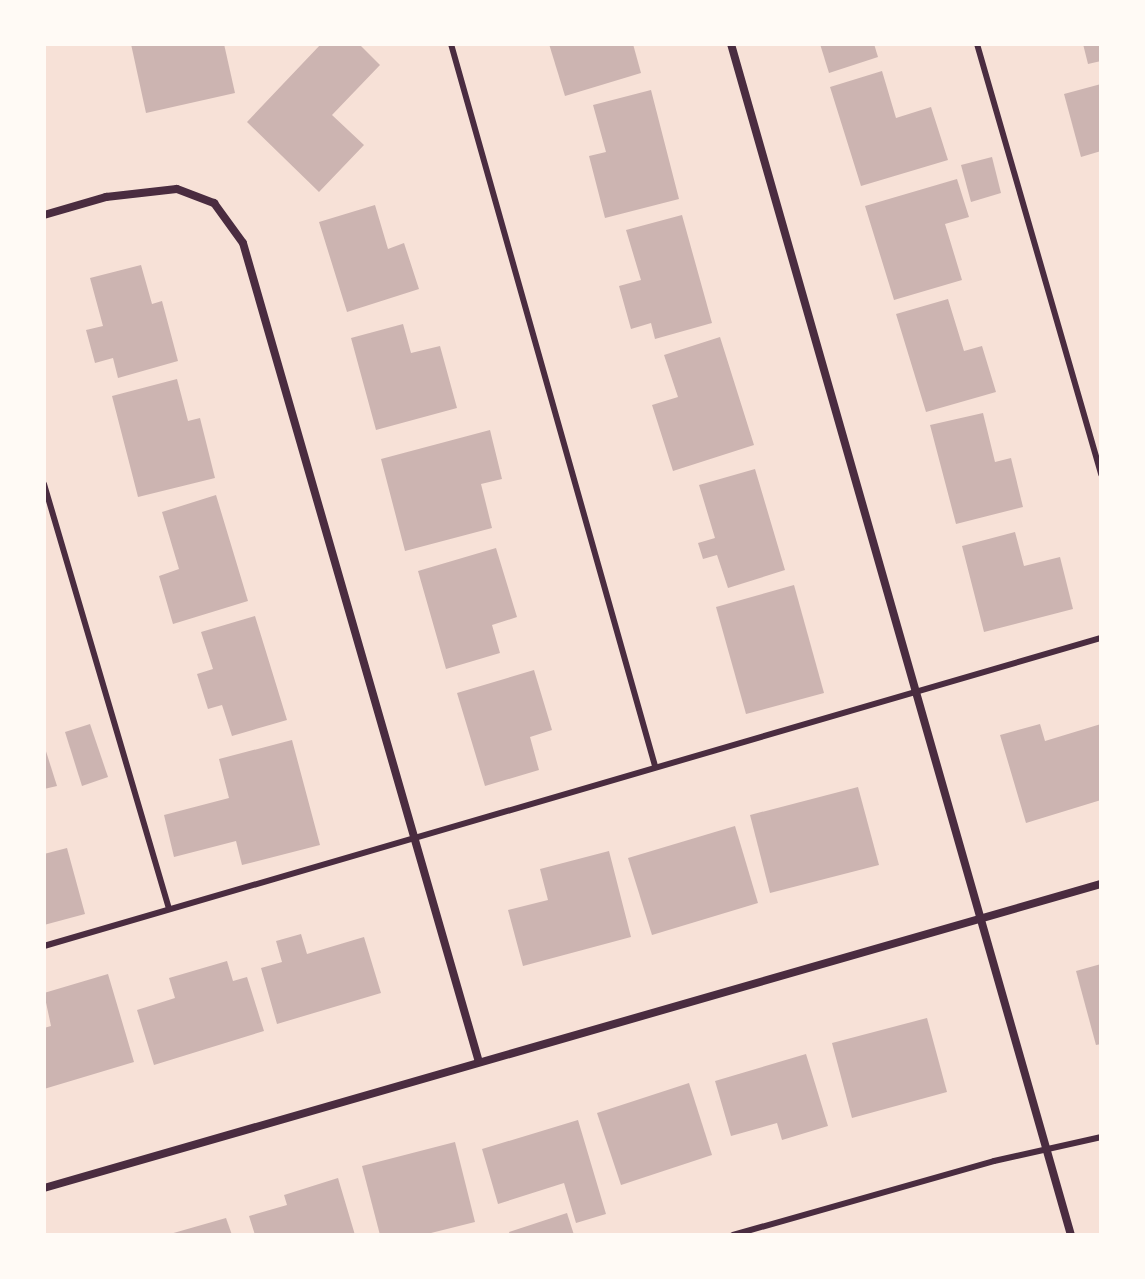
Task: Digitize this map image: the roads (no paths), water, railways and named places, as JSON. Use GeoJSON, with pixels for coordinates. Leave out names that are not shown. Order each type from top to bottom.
{"type":"FeatureCollection","features":[{"type":"Feature","properties":{"kind":"street"},"geometry":{"type":"LineString","coordinates":[[731,44],[1071,1235]]}},
{"type":"Feature","properties":{"kind":"street"},"geometry":{"type":"LineString","coordinates":[[44,215],[106,197],[177,189],[214,203],[243,243],[479,1062]]}},
{"type":"Feature","properties":{"kind":"street"},"geometry":{"type":"LineString","coordinates":[[44,1188],[1101,884]]}},
{"type":"Feature","properties":{"kind":"lane"},"geometry":{"type":"LineString","coordinates":[[451,44],[655,766]]}},
{"type":"Feature","properties":{"kind":"lane"},"geometry":{"type":"LineString","coordinates":[[977,44],[1101,474]]}},
{"type":"Feature","properties":{"kind":"lane"},"geometry":{"type":"LineString","coordinates":[[44,484],[169,909]]}},
{"type":"Feature","properties":{"kind":"lane"},"geometry":{"type":"LineString","coordinates":[[44,946],[414,835],[1101,638]]}},
{"type":"Feature","properties":{"kind":"lane"},"geometry":{"type":"LineString","coordinates":[[733,1235],[1101,1137]]}}]}
